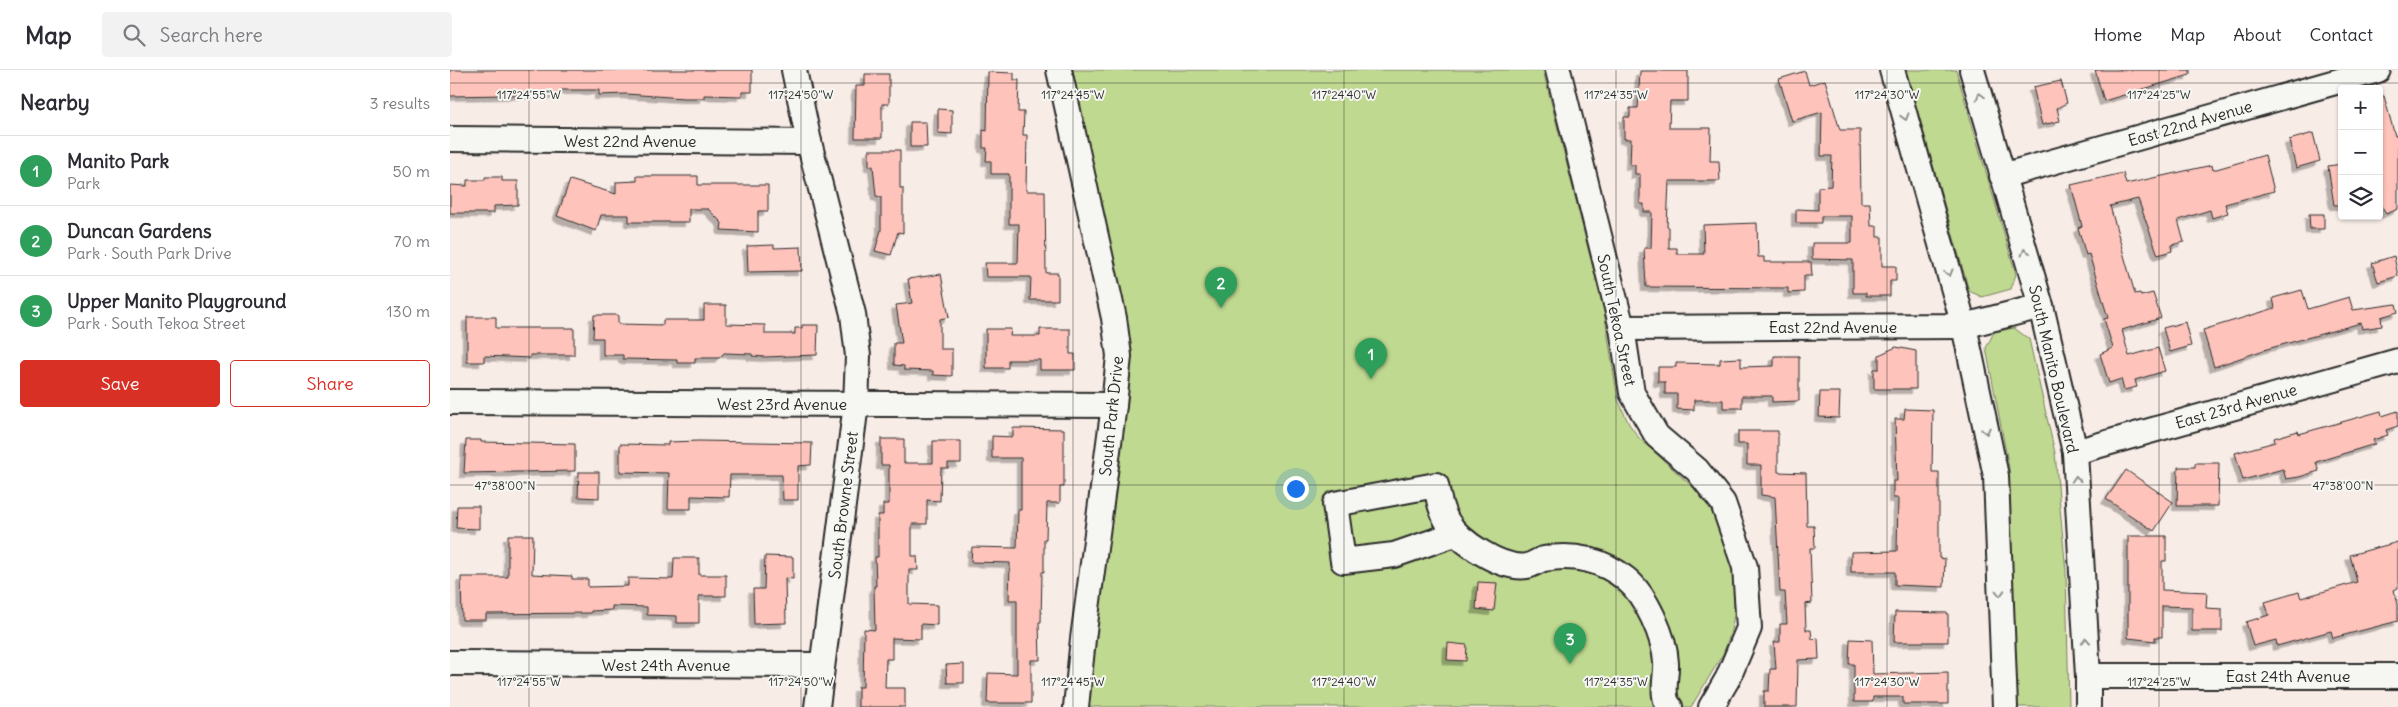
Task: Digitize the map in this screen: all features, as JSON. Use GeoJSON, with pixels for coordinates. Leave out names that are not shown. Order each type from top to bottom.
{"type":"FeatureCollection","features":[{"type":"Feature","properties":{"kind":"street","name":"South Browne Street"},"geometry":{"type":"LineString","coordinates":[[794,70],[809,142],[853,314],[858,356],[856,404],[817,707]]}},
{"type":"Feature","properties":{"kind":"street","name":"South Park Drive"},"geometry":{"type":"LineString","coordinates":[[1059,70],[1114,318],[1119,356],[1082,639],[1076,707]]}},
{"type":"Feature","properties":{"kind":"street","name":"South Tekoa Street"},"geometry":{"type":"LineString","coordinates":[[1558,70],[1622,328],[1632,393],[1657,436],[1697,470],[1723,503],[1745,567],[1749,628],[1728,678],[1711,707]]}},
{"type":"Feature","properties":{"kind":"street"},"geometry":{"type":"LineString","coordinates":[[1892,70],[1964,326],[1996,476],[2004,707]]}},
{"type":"Feature","properties":{"kind":"street","name":"South Manito Boulevard"},"geometry":{"type":"LineString","coordinates":[[1972,70],[2041,306],[2075,452],[2088,676],[2088,707]]}},
{"type":"Feature","properties":{"kind":"street","name":"East 22nd Avenue"},"geometry":{"type":"LineString","coordinates":[[2002,176],[2378,70]]}},
{"type":"Feature","properties":{"kind":"street","name":"West 22nd Avenue"},"geometry":{"type":"LineString","coordinates":[[450,139],[809,142]]}},
{"type":"Feature","properties":{"kind":"street","name":"East 22nd Avenue"},"geometry":{"type":"LineString","coordinates":[[1622,328],[1964,326],[2041,306]]}},
{"type":"Feature","properties":{"kind":"street","name":"East 23rd Avenue"},"geometry":{"type":"LineString","coordinates":[[2075,452],[2398,361]]}},
{"type":"Feature","properties":{"kind":"street","name":"West 23rd Avenue"},"geometry":{"type":"LineString","coordinates":[[450,402],[1114,405]]}},
{"type":"Feature","properties":{"kind":"street"},"geometry":{"type":"LineString","coordinates":[[1455,534],[1394,554],[1343,562],[1335,504],[1436,485],[1446,520],[1455,534],[1495,560],[1509,565],[1526,566],[1548,558],[1575,556],[1595,561],[1626,579],[1645,603],[1663,640],[1666,662],[1665,690],[1670,707]]}},
{"type":"Feature","properties":{"kind":"street","name":"West 24th Avenue"},"geometry":{"type":"LineString","coordinates":[[450,664],[822,665]]}},
{"type":"Feature","properties":{"kind":"street","name":"East 24th Avenue"},"geometry":{"type":"LineString","coordinates":[[2088,676],[2398,676]]}},
{"type":"Feature","properties":{"kind":"green space"},"geometry":{"type":"Polygon","coordinates":[[[1067,70],[1543,70],[1604,311],[1618,400],[1629,424],[1639,438],[1706,499],[1726,544],[1734,579],[1734,615],[1730,635],[1723,654],[1691,707],[1088,707],[1094,637],[1130,350],[1067,70]]]}},
{"type":"Feature","properties":{"kind":"green space"},"geometry":{"type":"Polygon","coordinates":[[[1906,70],[1956,70],[2016,274],[2011,289],[1982,297],[1969,291],[1906,70]]]}},
{"type":"Feature","properties":{"kind":"green space"},"geometry":{"type":"Polygon","coordinates":[[[2014,328],[2029,339],[2055,453],[2066,572],[2069,707],[2017,707],[2009,468],[1986,348],[1994,332],[2014,328]]]}},
{"type":"Feature","properties":{"kind":"building"},"geometry":{"type":"Polygon","coordinates":[[[450,70],[752,70],[752,92],[742,92],[742,96],[704,95],[704,98],[626,94],[599,95],[599,90],[561,90],[561,94],[450,96],[450,70]]]}},
{"type":"Feature","properties":{"kind":"building"},"geometry":{"type":"Polygon","coordinates":[[[2095,70],[2190,70],[2190,75],[2104,101],[2095,70]]]}},
{"type":"Feature","properties":{"kind":"building"},"geometry":{"type":"Polygon","coordinates":[[[1640,71],[1688,71],[1688,101],[1670,101],[1669,128],[1711,128],[1710,161],[1719,161],[1720,181],[1669,181],[1667,227],[1669,227],[1669,248],[1677,248],[1677,254],[1704,254],[1703,225],[1757,223],[1758,257],[1764,257],[1764,262],[1811,262],[1812,276],[1804,276],[1804,292],[1788,293],[1788,288],[1646,287],[1644,248],[1651,248],[1652,212],[1644,212],[1644,204],[1640,204],[1640,174],[1635,174],[1635,165],[1630,165],[1631,139],[1624,139],[1624,117],[1630,117],[1630,108],[1638,108],[1640,71]]]}},
{"type":"Feature","properties":{"kind":"building"},"geometry":{"type":"Polygon","coordinates":[[[1805,71],[1809,85],[1825,80],[1840,130],[1860,130],[1861,203],[1870,203],[1871,226],[1877,226],[1877,237],[1882,237],[1882,266],[1896,266],[1896,281],[1890,281],[1890,296],[1866,296],[1866,293],[1853,293],[1853,260],[1812,259],[1812,243],[1852,243],[1852,216],[1821,216],[1821,223],[1796,223],[1796,209],[1818,210],[1818,187],[1831,186],[1832,156],[1821,156],[1822,112],[1792,121],[1779,79],[1805,71]]]}},
{"type":"Feature","properties":{"kind":"building"},"geometry":{"type":"Polygon","coordinates":[[[988,72],[1014,73],[1014,80],[1019,80],[1018,112],[1024,112],[1023,135],[1027,135],[1026,191],[1045,191],[1046,273],[1058,273],[1058,300],[1030,300],[1031,277],[986,277],[985,263],[1018,263],[1019,224],[1009,224],[1009,174],[991,174],[991,161],[986,161],[987,148],[983,148],[983,130],[987,131],[988,72]]]}},
{"type":"Feature","properties":{"kind":"building"},"geometry":{"type":"Polygon","coordinates":[[[865,74],[889,74],[889,104],[882,104],[882,138],[855,138],[856,86],[865,86],[865,74]]]}},
{"type":"Feature","properties":{"kind":"building"},"geometry":{"type":"Polygon","coordinates":[[[2061,81],[2067,103],[2057,108],[2060,121],[2042,125],[2033,87],[2061,81]]]}},
{"type":"Feature","properties":{"kind":"building"},"geometry":{"type":"Polygon","coordinates":[[[2383,96],[2395,136],[2398,135],[2398,209],[2386,214],[2383,208],[2383,96]]]}},
{"type":"Feature","properties":{"kind":"building"},"geometry":{"type":"Polygon","coordinates":[[[938,109],[952,110],[952,134],[938,133],[938,109]]]}},
{"type":"Feature","properties":{"kind":"building"},"geometry":{"type":"Polygon","coordinates":[[[910,122],[926,122],[927,147],[910,147],[910,122]]]}},
{"type":"Feature","properties":{"kind":"building"},"geometry":{"type":"Polygon","coordinates":[[[2313,133],[2320,161],[2296,168],[2289,140],[2313,133]]]}},
{"type":"Feature","properties":{"kind":"building"},"geometry":{"type":"Polygon","coordinates":[[[869,150],[900,150],[900,188],[903,188],[903,233],[898,232],[891,255],[875,251],[881,230],[881,197],[876,196],[873,166],[869,166],[869,150]]]}},
{"type":"Feature","properties":{"kind":"building"},"geometry":{"type":"Polygon","coordinates":[[[2265,155],[2274,191],[2225,204],[2228,213],[2212,218],[2210,210],[2178,220],[2184,242],[2171,245],[2172,251],[2158,255],[2138,199],[2110,206],[2135,294],[2140,293],[2141,296],[2153,293],[2161,318],[2122,330],[2129,356],[2158,348],[2165,371],[2135,380],[2137,387],[2124,390],[2121,379],[2109,383],[2100,354],[2113,348],[2104,319],[2108,318],[2089,254],[2086,255],[2078,228],[2082,226],[2071,185],[2123,173],[2126,184],[2212,165],[2213,170],[2265,155]]]}},
{"type":"Feature","properties":{"kind":"building"},"geometry":{"type":"Polygon","coordinates":[[[2338,165],[2338,205],[2334,205],[2328,166],[2338,165]]]}},
{"type":"Feature","properties":{"kind":"building"},"geometry":{"type":"Polygon","coordinates":[[[637,176],[698,176],[698,185],[768,185],[768,211],[758,211],[758,232],[721,230],[722,223],[708,209],[689,209],[689,222],[629,222],[629,215],[601,215],[596,231],[557,216],[570,180],[616,194],[616,182],[637,181],[637,176]]]}},
{"type":"Feature","properties":{"kind":"building"},"geometry":{"type":"Polygon","coordinates":[[[485,177],[502,177],[502,181],[518,181],[518,205],[494,206],[494,213],[450,213],[450,185],[467,186],[467,180],[485,180],[485,177]]]}},
{"type":"Feature","properties":{"kind":"building"},"geometry":{"type":"Polygon","coordinates":[[[2309,214],[2324,214],[2324,229],[2310,229],[2309,214]]]}},
{"type":"Feature","properties":{"kind":"building"},"geometry":{"type":"Polygon","coordinates":[[[774,245],[774,248],[801,247],[802,271],[748,272],[747,246],[774,245]]]}},
{"type":"Feature","properties":{"kind":"building"},"geometry":{"type":"Polygon","coordinates":[[[2394,256],[2398,276],[2378,282],[2372,263],[2394,256]]]}},
{"type":"Feature","properties":{"kind":"building"},"geometry":{"type":"Polygon","coordinates":[[[941,274],[949,317],[940,319],[940,349],[952,349],[952,376],[933,375],[933,371],[904,370],[904,366],[894,365],[894,343],[902,343],[896,305],[912,303],[908,279],[941,274]]]}},
{"type":"Feature","properties":{"kind":"building"},"geometry":{"type":"Polygon","coordinates":[[[2302,290],[2308,309],[2349,297],[2353,310],[2396,304],[2398,312],[2381,317],[2382,326],[2362,329],[2361,323],[2267,349],[2214,367],[2203,330],[2275,308],[2273,298],[2302,290]]]}},
{"type":"Feature","properties":{"kind":"building"},"geometry":{"type":"Polygon","coordinates":[[[704,305],[726,305],[726,324],[765,325],[765,334],[795,334],[795,328],[802,328],[802,325],[818,325],[817,355],[765,357],[752,356],[752,354],[724,353],[719,358],[695,358],[695,363],[677,363],[677,360],[623,359],[623,355],[603,355],[603,338],[593,338],[594,315],[618,315],[618,324],[663,325],[663,320],[704,320],[704,305]]]}},
{"type":"Feature","properties":{"kind":"building"},"geometry":{"type":"Polygon","coordinates":[[[467,317],[496,317],[496,328],[574,328],[574,355],[530,355],[530,358],[484,356],[484,362],[467,362],[467,317]]]}},
{"type":"Feature","properties":{"kind":"building"},"geometry":{"type":"Polygon","coordinates":[[[2185,322],[2191,346],[2170,352],[2163,328],[2185,322]]]}},
{"type":"Feature","properties":{"kind":"building"},"geometry":{"type":"Polygon","coordinates":[[[986,329],[1011,329],[1010,336],[1040,336],[1040,329],[1070,329],[1070,354],[1075,354],[1075,370],[1040,370],[1040,360],[1008,360],[1008,368],[986,368],[986,329]]]}},
{"type":"Feature","properties":{"kind":"building"},"geometry":{"type":"Polygon","coordinates":[[[1896,347],[1916,351],[1916,389],[1874,389],[1874,369],[1879,369],[1879,355],[1896,347]]]}},
{"type":"Feature","properties":{"kind":"building"},"geometry":{"type":"Polygon","coordinates":[[[1774,356],[1799,356],[1799,401],[1772,402],[1772,396],[1742,396],[1742,408],[1723,408],[1723,400],[1694,400],[1694,410],[1677,409],[1677,394],[1665,394],[1665,382],[1658,382],[1658,367],[1676,367],[1676,363],[1720,364],[1720,359],[1741,358],[1741,367],[1774,366],[1774,356]]]}},
{"type":"Feature","properties":{"kind":"building"},"geometry":{"type":"Polygon","coordinates":[[[1820,392],[1840,392],[1839,418],[1819,417],[1820,392]]]}},
{"type":"Feature","properties":{"kind":"building"},"geometry":{"type":"Polygon","coordinates":[[[1905,409],[1933,410],[1932,472],[1939,472],[1939,558],[1945,559],[1944,587],[1895,585],[1895,572],[1851,572],[1851,552],[1897,551],[1898,498],[1893,498],[1893,481],[1897,481],[1895,419],[1904,419],[1905,409]]]}},
{"type":"Feature","properties":{"kind":"building"},"geometry":{"type":"Polygon","coordinates":[[[2381,411],[2382,416],[2398,411],[2398,426],[2386,430],[2388,435],[2373,440],[2375,444],[2316,462],[2319,471],[2299,477],[2286,479],[2283,469],[2243,480],[2235,453],[2275,442],[2274,438],[2298,431],[2299,434],[2381,411]]]}},
{"type":"Feature","properties":{"kind":"building"},"geometry":{"type":"Polygon","coordinates":[[[1013,428],[1064,429],[1064,487],[1060,487],[1060,503],[1047,503],[1044,572],[1042,572],[1041,622],[1039,622],[1040,660],[1031,660],[1031,703],[987,703],[988,673],[1017,674],[1017,600],[1009,600],[1010,563],[971,562],[972,547],[1017,548],[1018,510],[1021,510],[1021,458],[992,458],[992,436],[1013,437],[1013,428]]]}},
{"type":"Feature","properties":{"kind":"building"},"geometry":{"type":"Polygon","coordinates":[[[1738,431],[1778,431],[1778,472],[1806,473],[1807,526],[1814,526],[1815,548],[1810,548],[1812,603],[1805,604],[1806,630],[1811,630],[1812,639],[1818,638],[1819,659],[1798,660],[1797,707],[1764,707],[1764,691],[1769,691],[1770,669],[1776,669],[1774,642],[1780,642],[1780,624],[1787,624],[1785,592],[1780,592],[1775,497],[1761,495],[1761,465],[1747,465],[1747,444],[1738,444],[1738,431]]]}},
{"type":"Feature","properties":{"kind":"building"},"geometry":{"type":"Polygon","coordinates":[[[881,439],[904,439],[904,463],[933,463],[933,441],[961,441],[961,463],[948,463],[948,468],[941,468],[940,501],[927,500],[927,524],[912,524],[912,556],[917,556],[918,570],[909,570],[909,604],[937,605],[937,625],[921,624],[921,639],[892,638],[892,659],[886,659],[885,688],[905,688],[905,707],[858,707],[858,687],[863,687],[864,629],[875,630],[874,586],[876,586],[875,557],[878,557],[878,515],[883,515],[883,504],[889,504],[889,465],[881,465],[881,439]]]}},
{"type":"Feature","properties":{"kind":"building"},"geometry":{"type":"Polygon","coordinates":[[[466,440],[575,444],[575,471],[464,473],[466,440]]]}},
{"type":"Feature","properties":{"kind":"building"},"geometry":{"type":"Polygon","coordinates":[[[668,442],[812,443],[811,465],[798,466],[798,500],[783,500],[782,475],[730,475],[729,497],[691,496],[691,509],[668,509],[669,473],[620,472],[620,444],[668,445],[668,442]]]}},
{"type":"Feature","properties":{"kind":"building"},"geometry":{"type":"Polygon","coordinates":[[[2195,463],[2219,463],[2218,506],[2177,506],[2178,467],[2195,467],[2195,463]]]}},
{"type":"Feature","properties":{"kind":"building"},"geometry":{"type":"Polygon","coordinates":[[[2126,470],[2173,502],[2154,531],[2106,499],[2126,470]]]}},
{"type":"Feature","properties":{"kind":"building"},"geometry":{"type":"Polygon","coordinates":[[[579,472],[599,472],[599,498],[578,497],[579,472]]]}},
{"type":"Feature","properties":{"kind":"building"},"geometry":{"type":"Polygon","coordinates":[[[457,506],[479,506],[479,529],[456,528],[457,506]]]}},
{"type":"Feature","properties":{"kind":"building"},"geometry":{"type":"Polygon","coordinates":[[[508,535],[533,535],[532,574],[572,576],[572,579],[588,579],[588,587],[628,586],[628,578],[673,579],[674,558],[699,558],[699,575],[726,575],[726,596],[699,596],[699,623],[677,623],[677,616],[647,615],[647,607],[612,606],[612,610],[591,611],[591,613],[486,614],[486,620],[462,620],[461,577],[508,577],[508,535]]]}},
{"type":"Feature","properties":{"kind":"building"},"geometry":{"type":"Polygon","coordinates":[[[2128,536],[2166,536],[2166,561],[2162,561],[2162,590],[2207,592],[2206,608],[2222,609],[2222,631],[2192,631],[2192,607],[2162,606],[2162,637],[2155,637],[2155,641],[2128,638],[2128,536]]]}},
{"type":"Feature","properties":{"kind":"building"},"geometry":{"type":"Polygon","coordinates":[[[2398,542],[2398,588],[2394,590],[2398,604],[2398,621],[2333,638],[2331,631],[2277,646],[2276,640],[2253,646],[2246,622],[2269,615],[2265,602],[2299,592],[2301,598],[2357,582],[2350,555],[2398,542]]]}},
{"type":"Feature","properties":{"kind":"building"},"geometry":{"type":"Polygon","coordinates":[[[765,556],[793,557],[793,579],[785,578],[786,623],[754,624],[753,589],[764,589],[765,556]]]}},
{"type":"Feature","properties":{"kind":"building"},"geometry":{"type":"Polygon","coordinates":[[[1478,582],[1497,583],[1494,611],[1476,609],[1478,582]]]}},
{"type":"Feature","properties":{"kind":"building"},"geometry":{"type":"Polygon","coordinates":[[[1895,612],[1948,613],[1948,642],[1894,642],[1895,612]]]}},
{"type":"Feature","properties":{"kind":"building"},"geometry":{"type":"Polygon","coordinates":[[[1850,639],[1872,640],[1873,674],[1948,672],[1948,704],[1903,704],[1903,697],[1873,697],[1873,702],[1854,702],[1854,664],[1849,664],[1850,639]]]}},
{"type":"Feature","properties":{"kind":"building"},"geometry":{"type":"Polygon","coordinates":[[[1448,643],[1467,645],[1466,661],[1447,660],[1448,643]]]}},
{"type":"Feature","properties":{"kind":"building"},"geometry":{"type":"Polygon","coordinates":[[[964,664],[964,683],[947,683],[946,665],[964,664]]]}},
{"type":"Feature","properties":{"kind":"place","name":"Duncan Gardens"},"geometry":{"type":"Point","coordinates":[1221,308]}},
{"type":"Feature","properties":{"kind":"place","name":"Manito Park"},"geometry":{"type":"Point","coordinates":[1371,379]}},
{"type":"Feature","properties":{"kind":"place","name":"Upper Manito Playground"},"geometry":{"type":"Point","coordinates":[1570,664]}}]}
